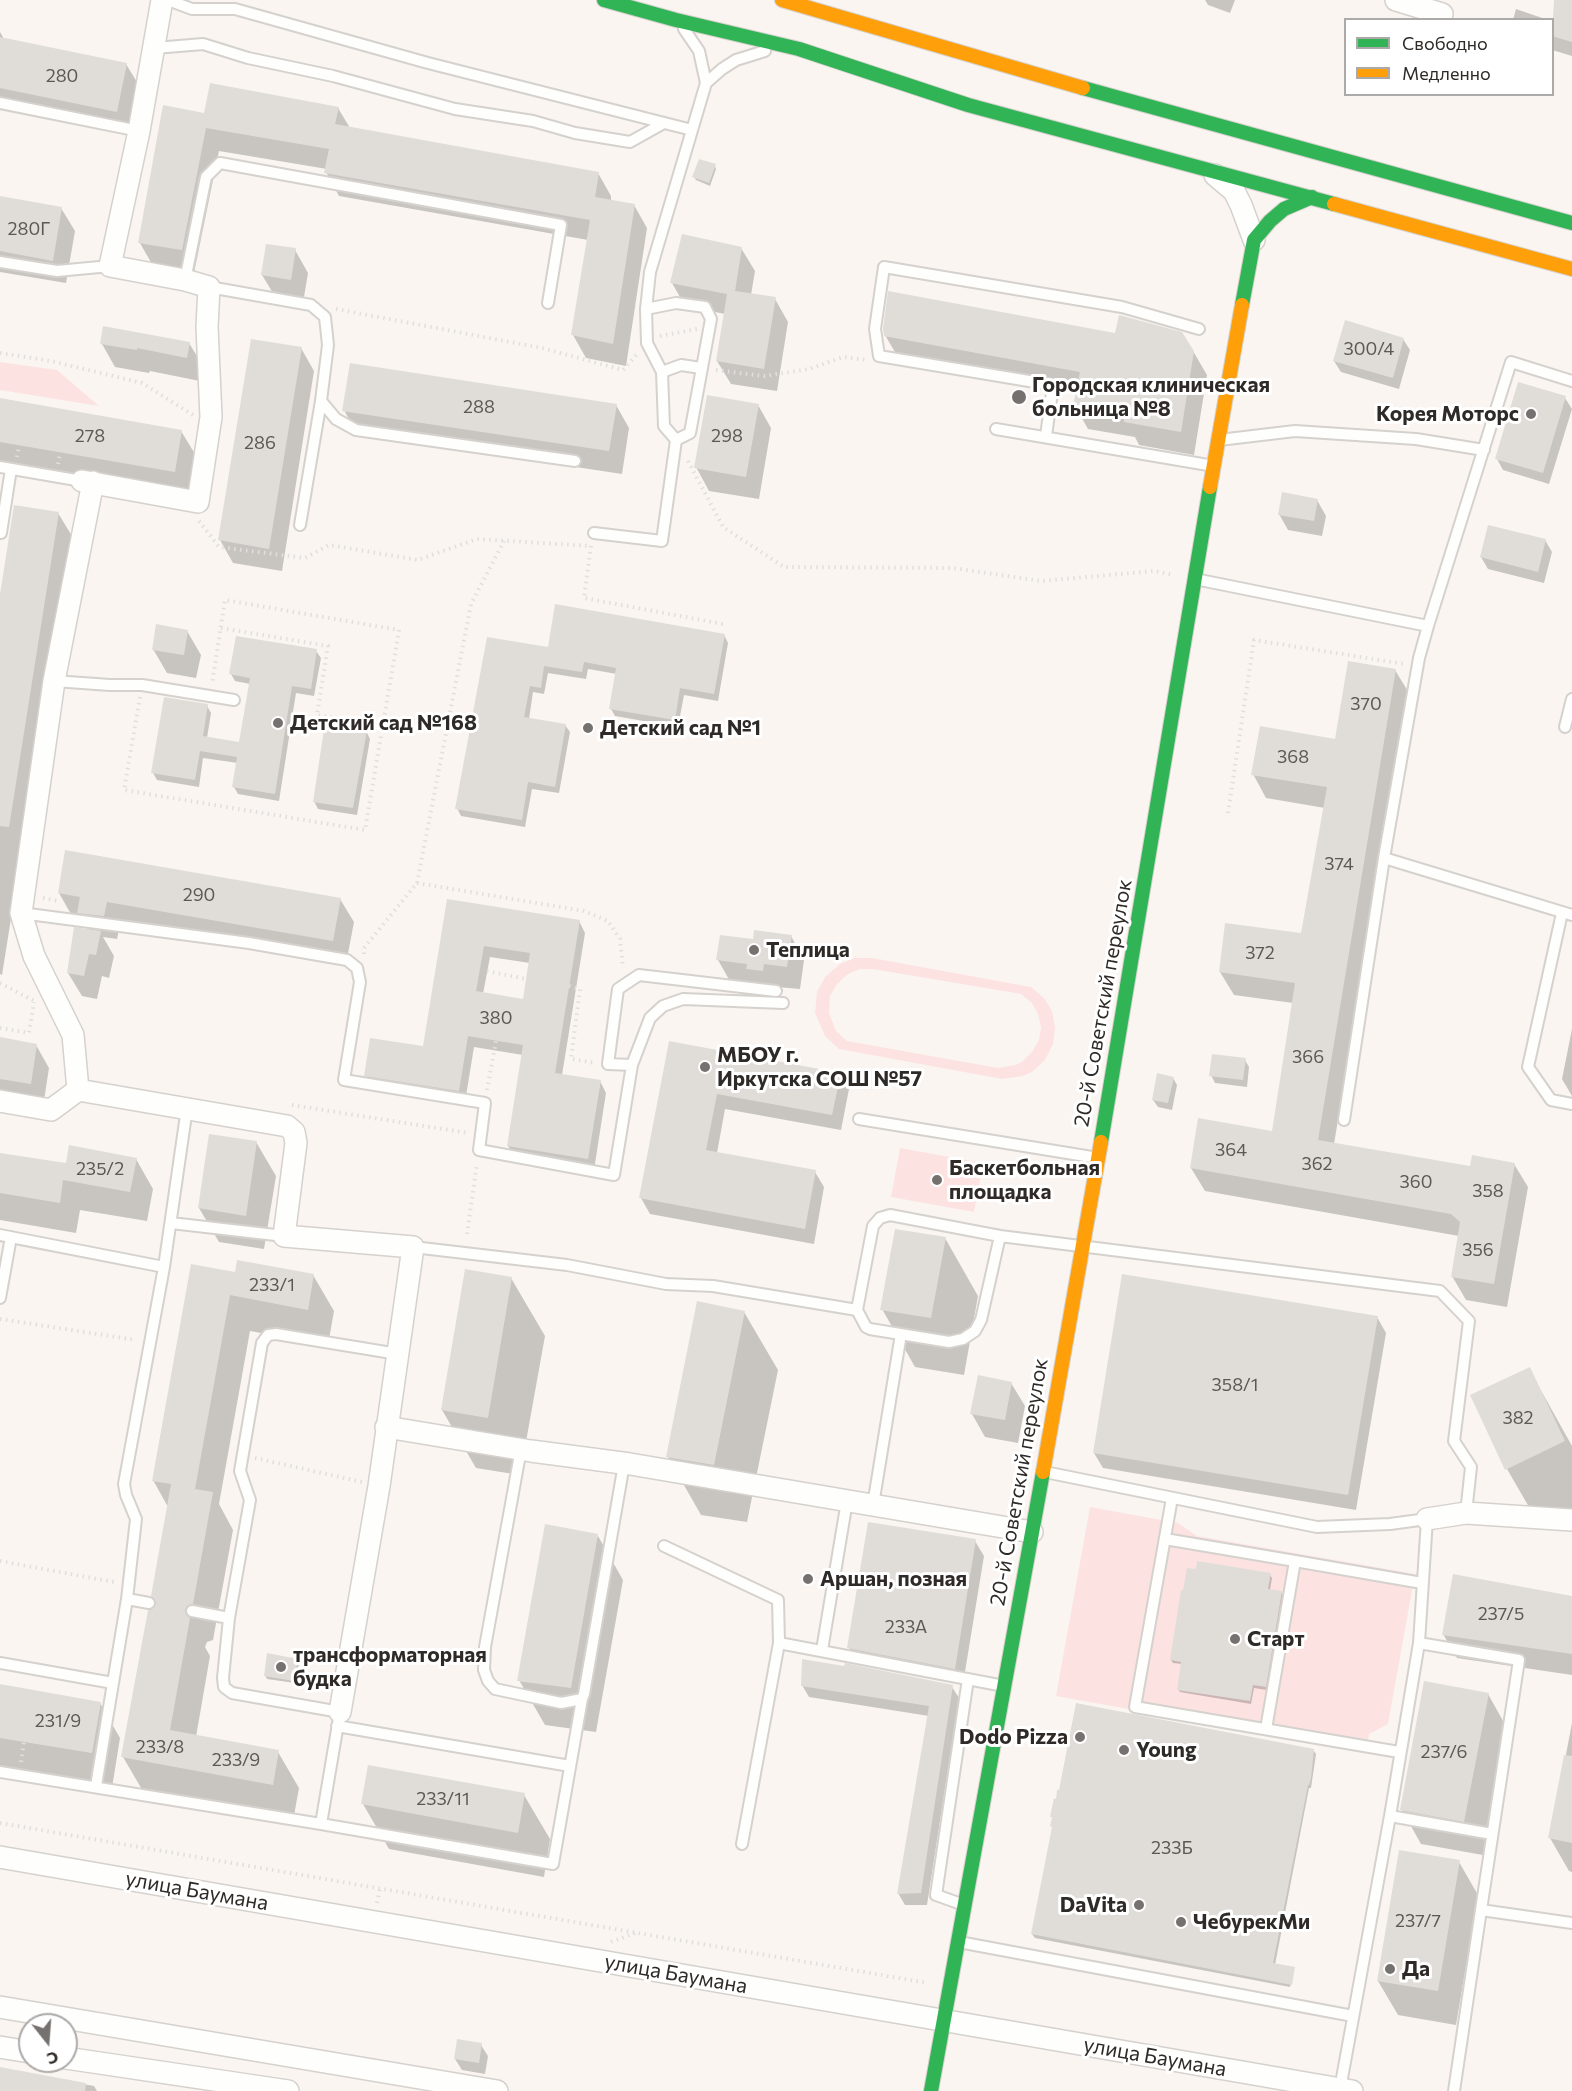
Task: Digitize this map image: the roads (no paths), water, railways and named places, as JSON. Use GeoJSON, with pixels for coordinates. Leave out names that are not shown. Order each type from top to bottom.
{"type":"FeatureCollection","features":[{"type":"Feature","properties":{"kind":"street"},"geometry":{"type":"LineString","coordinates":[[78,1090],[73,1035],[34,956],[22,904],[54,681],[87,482],[198,502],[211,417],[207,327],[209,287],[185,280],[110,266],[139,131],[162,0]]}},
{"type":"Feature","properties":{"kind":"street"},"geometry":{"type":"LineString","coordinates":[[604,0],[676,20],[799,49],[968,105],[1572,269]]}},
{"type":"Feature","properties":{"kind":"street"},"geometry":{"type":"LineString","coordinates":[[782,0],[973,57],[1572,223]]}},
{"type":"Feature","properties":{"kind":"street"},"geometry":{"type":"LineString","coordinates":[[1396,0],[1442,14]]}},
{"type":"Feature","properties":{"kind":"street"},"geometry":{"type":"LineString","coordinates":[[1213,172],[1234,191],[1254,240],[1270,221],[1284,210],[1312,197]]}},
{"type":"Feature","properties":{"kind":"street","name":"20-й Советский переулок"},"geometry":{"type":"LineString","coordinates":[[931,2091],[1083,1246],[1218,440],[1254,240]]}},
{"type":"Feature","properties":{"kind":"street"},"geometry":{"type":"LineString","coordinates":[[0,1101],[51,1110],[78,1090],[286,1126],[294,1132],[296,1143],[284,1236],[413,1247],[378,1486],[338,1719]]}},
{"type":"Feature","properties":{"kind":"street"},"geometry":{"type":"LineString","coordinates":[[386,1427],[1032,1532]]}},
{"type":"Feature","properties":{"kind":"street"},"geometry":{"type":"LineString","coordinates":[[1427,1519],[1466,1513],[1572,1520]]}},
{"type":"Feature","properties":{"kind":"street","name":"улица Баумана"},"geometry":{"type":"LineString","coordinates":[[0,1857],[1346,2090]]}},
{"type":"Feature","properties":{"kind":"street"},"geometry":{"type":"LineString","coordinates":[[0,2007],[496,2091]]}},
{"type":"Feature","properties":{"kind":"street"},"geometry":{"type":"LineString","coordinates":[[0,2047],[18,2050]]}},
{"type":"Feature","properties":{"kind":"street"},"geometry":{"type":"LineString","coordinates":[[78,2060],[281,2090],[283,2055]]}},
{"type":"Feature","properties":{"kind":"lane"},"geometry":{"type":"LineString","coordinates":[[168,0],[192,9],[235,9],[428,63],[692,130]]}},
{"type":"Feature","properties":{"kind":"lane"},"geometry":{"type":"LineString","coordinates":[[594,533],[662,541],[676,440],[664,426],[662,372],[647,343],[646,309],[650,272],[706,83],[699,51],[689,34],[676,20]]}},
{"type":"Feature","properties":{"kind":"lane"},"geometry":{"type":"LineString","coordinates":[[155,48],[203,44],[248,58],[333,76],[456,109],[533,121],[575,133],[630,142],[664,123]]}},
{"type":"Feature","properties":{"kind":"lane"},"geometry":{"type":"LineString","coordinates":[[706,83],[736,60],[770,50],[799,49]]}},
{"type":"Feature","properties":{"kind":"lane"},"geometry":{"type":"LineString","coordinates":[[0,103],[139,131]]}},
{"type":"Feature","properties":{"kind":"lane"},"geometry":{"type":"LineString","coordinates":[[185,280],[206,177],[220,163],[561,225],[548,303]]}},
{"type":"Feature","properties":{"kind":"lane"},"geometry":{"type":"LineString","coordinates":[[0,262],[57,271],[110,266]]}},
{"type":"Feature","properties":{"kind":"lane"},"geometry":{"type":"LineString","coordinates":[[1046,436],[1053,385],[879,356],[874,330],[884,267],[1122,307],[1199,329]]}},
{"type":"Feature","properties":{"kind":"lane"},"geometry":{"type":"LineString","coordinates":[[209,287],[311,305],[325,317],[328,345],[300,525]]}},
{"type":"Feature","properties":{"kind":"lane"},"geometry":{"type":"LineString","coordinates":[[646,309],[676,303],[705,307],[711,319],[690,433],[676,440]]}},
{"type":"Feature","properties":{"kind":"lane"},"geometry":{"type":"LineString","coordinates":[[1344,1119],[1384,858],[1419,658],[1428,626],[1511,362],[1572,381]]}},
{"type":"Feature","properties":{"kind":"lane"},"geometry":{"type":"LineString","coordinates":[[662,372],[681,365],[701,368]]}},
{"type":"Feature","properties":{"kind":"lane"},"geometry":{"type":"LineString","coordinates":[[321,401],[336,419],[356,430],[574,461]]}},
{"type":"Feature","properties":{"kind":"lane"},"geometry":{"type":"LineString","coordinates":[[996,429],[1214,466]]}},
{"type":"Feature","properties":{"kind":"lane"},"geometry":{"type":"LineString","coordinates":[[1218,440],[1295,431],[1416,439],[1484,450]]}},
{"type":"Feature","properties":{"kind":"lane"},"geometry":{"type":"LineString","coordinates":[[1,533],[6,468],[87,482]]}},
{"type":"Feature","properties":{"kind":"lane"},"geometry":{"type":"LineString","coordinates":[[1195,578],[1428,626]]}},
{"type":"Feature","properties":{"kind":"lane"},"geometry":{"type":"LineString","coordinates":[[54,681],[142,685],[234,700]]}},
{"type":"Feature","properties":{"kind":"lane"},"geometry":{"type":"LineString","coordinates":[[1565,726],[1572,699]]}},
{"type":"Feature","properties":{"kind":"lane"},"geometry":{"type":"LineString","coordinates":[[1384,858],[1407,863],[1567,914],[1528,1067],[1551,1100],[1572,1104]]}},
{"type":"Feature","properties":{"kind":"lane"},"geometry":{"type":"LineString","coordinates":[[22,904],[347,960],[357,968],[360,982],[344,1080],[485,1103],[479,1150],[614,1175],[632,1065],[650,1018],[663,1006],[683,999],[783,1003]]}},
{"type":"Feature","properties":{"kind":"lane"},"geometry":{"type":"LineString","coordinates":[[632,1065],[608,1064],[618,990],[639,975],[776,991]]}},
{"type":"Feature","properties":{"kind":"lane"},"geometry":{"type":"LineString","coordinates":[[96,1786],[127,1599],[136,1519],[124,1484],[164,1267],[188,1108]]}},
{"type":"Feature","properties":{"kind":"lane"},"geometry":{"type":"LineString","coordinates":[[859,1119],[1098,1158]]}},
{"type":"Feature","properties":{"kind":"lane"},"geometry":{"type":"LineString","coordinates":[[1000,1236],[981,1320],[975,1330],[963,1339],[950,1342],[866,1327],[857,1311],[873,1226],[880,1218],[890,1215],[1000,1236],[1440,1291],[1469,1321],[1454,1441],[1471,1467],[1466,1513]]}},
{"type":"Feature","properties":{"kind":"lane"},"geometry":{"type":"LineString","coordinates":[[171,1223],[284,1236]]}},
{"type":"Feature","properties":{"kind":"lane"},"geometry":{"type":"LineString","coordinates":[[0,1298],[6,1236],[164,1267]]}},
{"type":"Feature","properties":{"kind":"lane"},"geometry":{"type":"LineString","coordinates":[[413,1247],[567,1265],[666,1284],[723,1287],[857,1311]]}},
{"type":"Feature","properties":{"kind":"lane"},"geometry":{"type":"LineString","coordinates":[[398,1354],[276,1334],[268,1335],[262,1342],[240,1471],[250,1500],[230,1618],[224,1687],[232,1693],[338,1719],[570,1766]]}},
{"type":"Feature","properties":{"kind":"lane"},"geometry":{"type":"LineString","coordinates":[[873,1505],[901,1334]]}},
{"type":"Feature","properties":{"kind":"lane"},"geometry":{"type":"LineString","coordinates":[[521,1449],[485,1647],[484,1670],[488,1681],[495,1689],[561,1703],[582,1699]]}},
{"type":"Feature","properties":{"kind":"lane"},"geometry":{"type":"LineString","coordinates":[[0,1772],[96,1786],[553,1864],[624,1464]]}},
{"type":"Feature","properties":{"kind":"lane"},"geometry":{"type":"LineString","coordinates":[[1042,1471],[1317,1527],[1390,1524],[1427,1519],[1419,1643],[1353,2016],[1346,2090]]}},
{"type":"Feature","properties":{"kind":"lane"},"geometry":{"type":"LineString","coordinates":[[1172,1498],[1135,1707],[1399,1752]]}},
{"type":"Feature","properties":{"kind":"lane"},"geometry":{"type":"LineString","coordinates":[[822,1650],[847,1501]]}},
{"type":"Feature","properties":{"kind":"lane"},"geometry":{"type":"LineString","coordinates":[[1165,1539],[1422,1583]]}},
{"type":"Feature","properties":{"kind":"lane"},"geometry":{"type":"LineString","coordinates":[[664,1546],[778,1600],[779,1643],[742,1844]]}},
{"type":"Feature","properties":{"kind":"lane"},"geometry":{"type":"LineString","coordinates":[[1266,1729],[1295,1561]]}},
{"type":"Feature","properties":{"kind":"lane"},"geometry":{"type":"LineString","coordinates":[[127,1599],[149,1603]]}},
{"type":"Feature","properties":{"kind":"lane"},"geometry":{"type":"LineString","coordinates":[[192,1611],[230,1618]]}},
{"type":"Feature","properties":{"kind":"lane"},"geometry":{"type":"LineString","coordinates":[[779,1643],[1004,1686]]}},
{"type":"Feature","properties":{"kind":"lane"},"geometry":{"type":"LineString","coordinates":[[1419,1643],[1519,1660],[1454,2091]]}},
{"type":"Feature","properties":{"kind":"lane"},"geometry":{"type":"LineString","coordinates":[[0,1663],[113,1683]]}},
{"type":"Feature","properties":{"kind":"lane"},"geometry":{"type":"LineString","coordinates":[[965,1906],[936,1895],[968,1679]]}},
{"type":"Feature","properties":{"kind":"lane"},"geometry":{"type":"LineString","coordinates":[[321,1824],[338,1719]]}},
{"type":"Feature","properties":{"kind":"lane"},"geometry":{"type":"LineString","coordinates":[[1390,1816],[1492,1834]]}},
{"type":"Feature","properties":{"kind":"lane"},"geometry":{"type":"LineString","coordinates":[[1481,1910],[1572,1923]]}},
{"type":"Feature","properties":{"kind":"lane"},"geometry":{"type":"LineString","coordinates":[[958,1942],[1353,2016]]}},
{"type":"Feature","properties":{"kind":"place","name":"Городская клиническая больница №8"},"geometry":{"type":"Point","coordinates":[1019,397]}},
{"type":"Feature","properties":{"kind":"place","name":"Корея Моторс"},"geometry":{"type":"Point","coordinates":[1531,414]}},
{"type":"Feature","properties":{"kind":"place","name":"Детский сад №168"},"geometry":{"type":"Point","coordinates":[278,723]}},
{"type":"Feature","properties":{"kind":"place","name":"Детский сад №1"},"geometry":{"type":"Point","coordinates":[588,728]}},
{"type":"Feature","properties":{"kind":"place","name":"Теплица"},"geometry":{"type":"Point","coordinates":[754,950]}},
{"type":"Feature","properties":{"kind":"place","name":"МБОУ г. Иркутска СОШ №57"},"geometry":{"type":"Point","coordinates":[705,1067]}},
{"type":"Feature","properties":{"kind":"place","name":"Баскетбольная площадка"},"geometry":{"type":"Point","coordinates":[937,1180]}},
{"type":"Feature","properties":{"kind":"place","name":"Аршан, позная"},"geometry":{"type":"Point","coordinates":[808,1579]}},
{"type":"Feature","properties":{"kind":"place","name":"Старт"},"geometry":{"type":"Point","coordinates":[1235,1639]}},
{"type":"Feature","properties":{"kind":"place","name":"трансформаторная будка"},"geometry":{"type":"Point","coordinates":[281,1667]}},
{"type":"Feature","properties":{"kind":"place","name":"Dodo Pizza"},"geometry":{"type":"Point","coordinates":[1080,1737]}},
{"type":"Feature","properties":{"kind":"place","name":"Young"},"geometry":{"type":"Point","coordinates":[1124,1750]}},
{"type":"Feature","properties":{"kind":"place","name":"DaVita"},"geometry":{"type":"Point","coordinates":[1139,1905]}},
{"type":"Feature","properties":{"kind":"place","name":"ЧебурекМи"},"geometry":{"type":"Point","coordinates":[1181,1922]}},
{"type":"Feature","properties":{"kind":"place","name":"Да"},"geometry":{"type":"Point","coordinates":[1390,1969]}}]}
